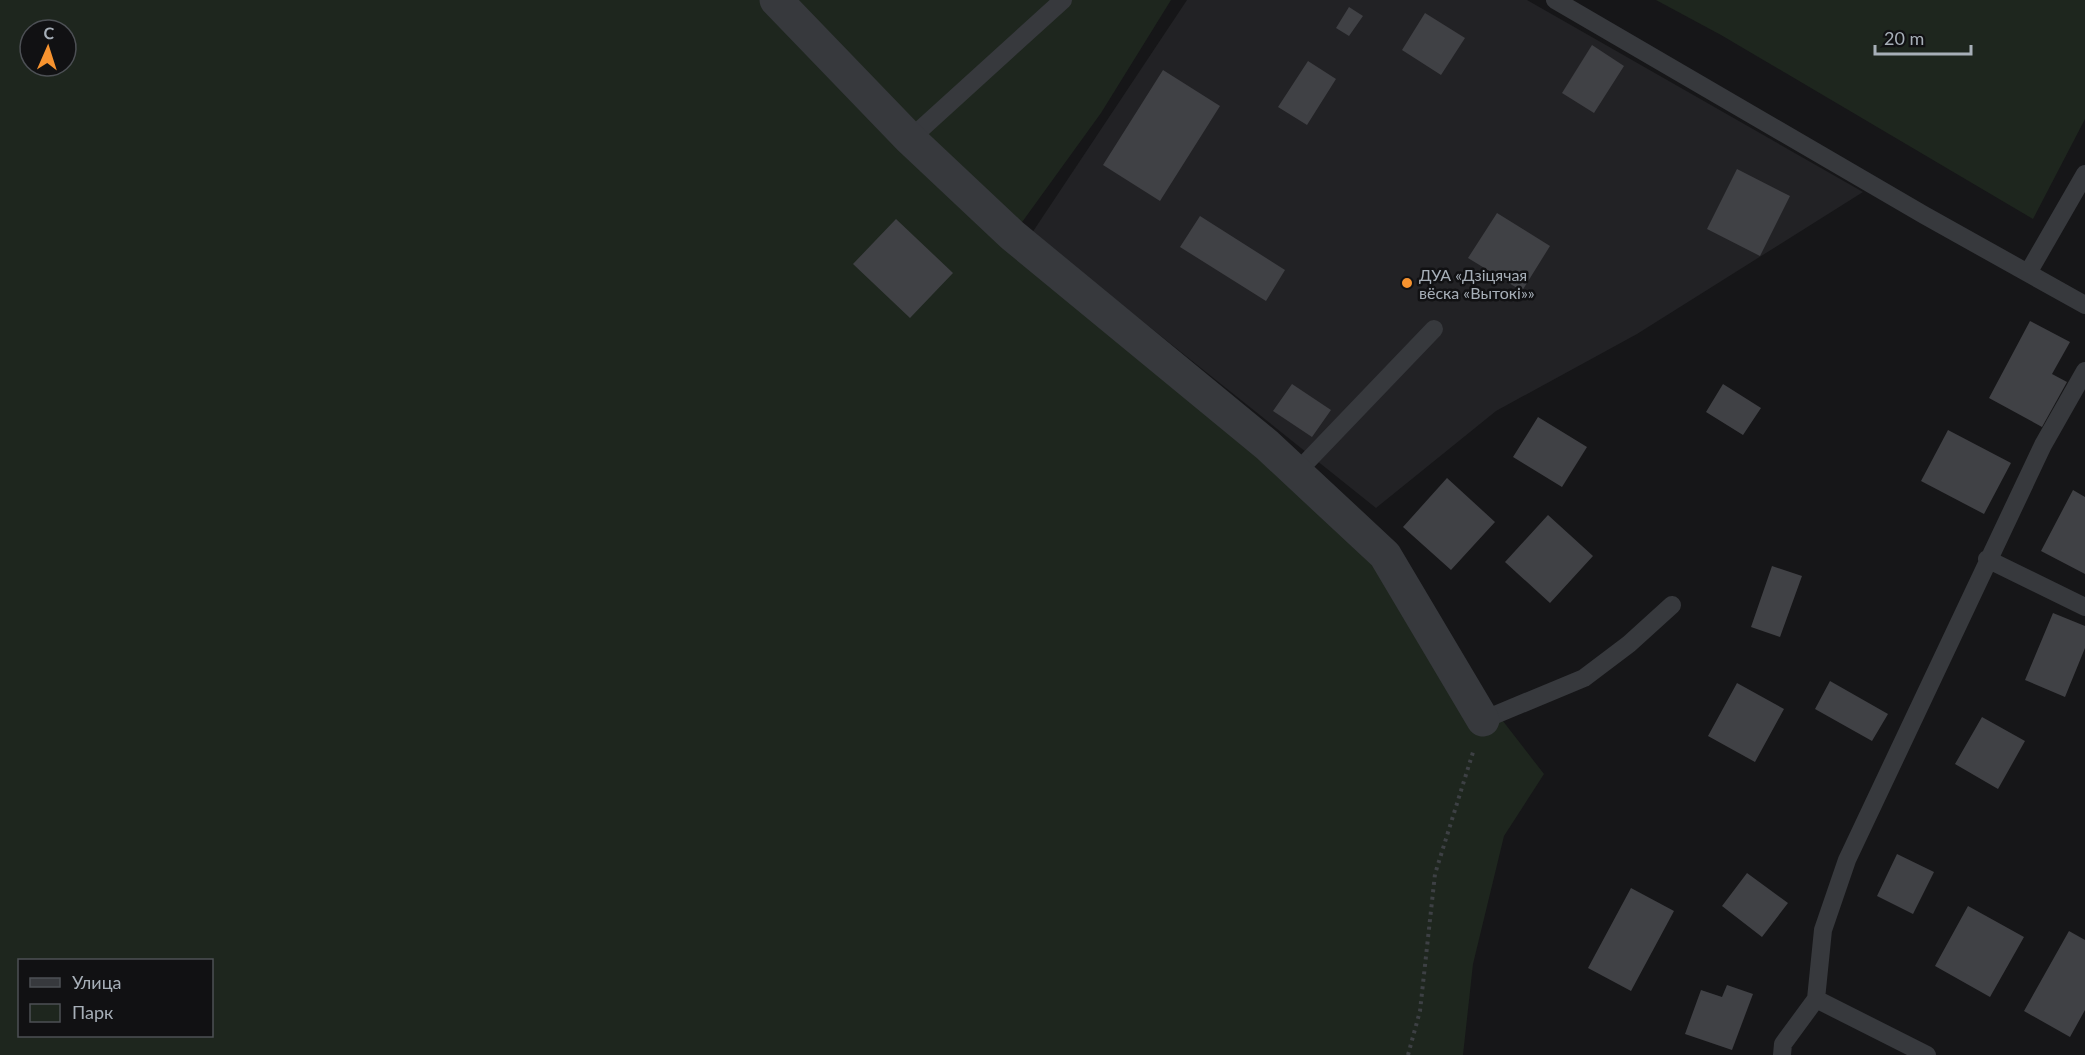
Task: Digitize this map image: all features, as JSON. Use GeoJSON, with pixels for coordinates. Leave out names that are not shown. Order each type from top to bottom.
{"type":"FeatureCollection","features":[{"type":"Feature","properties":{"kind":"street"},"geometry":{"type":"LineString","coordinates":[[776,0],[910,139],[1012,236],[1267,445],[1384,555],[1483,720]]}},
{"type":"Feature","properties":{"kind":"lane"},"geometry":{"type":"LineString","coordinates":[[910,139],[1063,0]]}},
{"type":"Feature","properties":{"kind":"lane"},"geometry":{"type":"LineString","coordinates":[[1556,0],[1924,215],[2085,305]]}},
{"type":"Feature","properties":{"kind":"lane"},"geometry":{"type":"LineString","coordinates":[[2028,273],[2085,174]]}},
{"type":"Feature","properties":{"kind":"lane"},"geometry":{"type":"LineString","coordinates":[[1296,472],[1434,329]]}},
{"type":"Feature","properties":{"kind":"lane"},"geometry":{"type":"LineString","coordinates":[[1782,1055],[1783,1044],[1816,999],[1823,930],[1846,860],[1987,559],[2043,445],[2085,370]]}},
{"type":"Feature","properties":{"kind":"lane"},"geometry":{"type":"LineString","coordinates":[[1987,559],[2085,607]]}},
{"type":"Feature","properties":{"kind":"lane"},"geometry":{"type":"LineString","coordinates":[[1483,720],[1584,678],[1629,644],[1672,605]]}},
{"type":"Feature","properties":{"kind":"lane"},"geometry":{"type":"LineString","coordinates":[[1816,999],[1927,1055]]}},
{"type":"Feature","properties":{"kind":"path"},"geometry":{"type":"LineString","coordinates":[[1408,1055],[1420,1011],[1435,874],[1483,720]]}},
{"type":"Feature","properties":{"kind":"shaded area","name":"ДУА «Дзіцячая вёска «Вытокі»»"},"geometry":{"type":"Polygon","coordinates":[[[1187,0],[1527,0],[1863,192],[1637,334],[1496,411],[1376,508],[1032,233],[1187,0]]]}},
{"type":"Feature","properties":{"kind":"green space"},"geometry":{"type":"Polygon","coordinates":[[[0,0],[1171,0],[1101,113],[1012,236],[1385,555],[1468,676],[1544,774],[1504,836],[1473,964],[1463,1055],[0,1055],[0,0]]]}},
{"type":"Feature","properties":{"kind":"green space"},"geometry":{"type":"Polygon","coordinates":[[[1656,0],[2085,0],[2085,119],[2033,219],[1721,35],[1656,0]]]}},
{"type":"Feature","properties":{"kind":"building"},"geometry":{"type":"Polygon","coordinates":[[[1349,7],[1363,16],[1349,36],[1336,28],[1349,7]]]}},
{"type":"Feature","properties":{"kind":"building"},"geometry":{"type":"Polygon","coordinates":[[[1425,13],[1465,38],[1441,75],[1402,50],[1425,13]]]}},
{"type":"Feature","properties":{"kind":"building"},"geometry":{"type":"Polygon","coordinates":[[[1592,45],[1624,66],[1594,113],[1562,93],[1592,45]]]}},
{"type":"Feature","properties":{"kind":"building"},"geometry":{"type":"Polygon","coordinates":[[[1308,61],[1336,79],[1307,125],[1278,107],[1308,61]]]}},
{"type":"Feature","properties":{"kind":"building"},"geometry":{"type":"Polygon","coordinates":[[[1163,70],[1220,106],[1160,201],[1103,165],[1163,70]]]}},
{"type":"Feature","properties":{"kind":"building"},"geometry":{"type":"Polygon","coordinates":[[[1737,169],[1790,196],[1760,256],[1707,229],[1737,169]]]}},
{"type":"Feature","properties":{"kind":"building"},"geometry":{"type":"Polygon","coordinates":[[[1497,213],[1550,246],[1522,291],[1468,258],[1497,213]]]}},
{"type":"Feature","properties":{"kind":"building"},"geometry":{"type":"Polygon","coordinates":[[[1200,216],[1285,270],[1266,301],[1180,247],[1200,216]]]}},
{"type":"Feature","properties":{"kind":"building"},"geometry":{"type":"Polygon","coordinates":[[[896,219],[953,273],[910,318],[853,264],[896,219]]]}},
{"type":"Feature","properties":{"kind":"building"},"geometry":{"type":"Polygon","coordinates":[[[2030,321],[2070,342],[2052,374],[2067,382],[2042,427],[1989,398],[2030,321]]]}},
{"type":"Feature","properties":{"kind":"building"},"geometry":{"type":"Polygon","coordinates":[[[1292,384],[1331,410],[1312,437],[1273,411],[1292,384]]]}},
{"type":"Feature","properties":{"kind":"building"},"geometry":{"type":"Polygon","coordinates":[[[1723,384],[1761,408],[1743,435],[1706,412],[1723,384]]]}},
{"type":"Feature","properties":{"kind":"building"},"geometry":{"type":"Polygon","coordinates":[[[1538,417],[1587,447],[1562,487],[1513,457],[1538,417]]]}},
{"type":"Feature","properties":{"kind":"building"},"geometry":{"type":"Polygon","coordinates":[[[1948,430],[2011,463],[1984,514],[1921,481],[1948,430]]]}},
{"type":"Feature","properties":{"kind":"building"},"geometry":{"type":"Polygon","coordinates":[[[1447,478],[1495,522],[1451,570],[1403,527],[1447,478]]]}},
{"type":"Feature","properties":{"kind":"building"},"geometry":{"type":"Polygon","coordinates":[[[2073,490],[2085,497],[2085,574],[2041,551],[2073,490]]]}},
{"type":"Feature","properties":{"kind":"building"},"geometry":{"type":"Polygon","coordinates":[[[1548,515],[1593,556],[1550,603],[1505,562],[1548,515]]]}},
{"type":"Feature","properties":{"kind":"building"},"geometry":{"type":"Polygon","coordinates":[[[1772,566],[1802,576],[1780,637],[1751,627],[1772,566]]]}},
{"type":"Feature","properties":{"kind":"building"},"geometry":{"type":"Polygon","coordinates":[[[2053,613],[2085,626],[2085,648],[2065,697],[2025,680],[2053,613]]]}},
{"type":"Feature","properties":{"kind":"building"},"geometry":{"type":"Polygon","coordinates":[[[1830,681],[1888,714],[1872,741],[1815,709],[1830,681]]]}},
{"type":"Feature","properties":{"kind":"building"},"geometry":{"type":"Polygon","coordinates":[[[1737,683],[1784,709],[1755,762],[1708,736],[1737,683]]]}},
{"type":"Feature","properties":{"kind":"building"},"geometry":{"type":"Polygon","coordinates":[[[1982,717],[2025,741],[1998,789],[1955,764],[1982,717]]]}},
{"type":"Feature","properties":{"kind":"building"},"geometry":{"type":"Polygon","coordinates":[[[1897,854],[1934,872],[1913,914],[1877,896],[1897,854]]]}},
{"type":"Feature","properties":{"kind":"building"},"geometry":{"type":"Polygon","coordinates":[[[1747,873],[1788,903],[1762,937],[1722,906],[1747,873]]]}},
{"type":"Feature","properties":{"kind":"building"},"geometry":{"type":"Polygon","coordinates":[[[1631,888],[1674,911],[1631,991],[1588,968],[1631,888]]]}},
{"type":"Feature","properties":{"kind":"building"},"geometry":{"type":"Polygon","coordinates":[[[1968,906],[2024,937],[1990,997],[1935,966],[1968,906]]]}},
{"type":"Feature","properties":{"kind":"building"},"geometry":{"type":"Polygon","coordinates":[[[2069,931],[2085,940],[2085,1010],[2070,1037],[2024,1011],[2069,931]]]}},
{"type":"Feature","properties":{"kind":"building"},"geometry":{"type":"Polygon","coordinates":[[[1727,985],[1753,994],[1732,1050],[1685,1034],[1701,990],[1722,997],[1727,985]]]}},
{"type":"Feature","properties":{"kind":"place","name":"ДУА «Дзіцячая вёска «Вытокі»»"},"geometry":{"type":"Point","coordinates":[1407,283]}}]}
